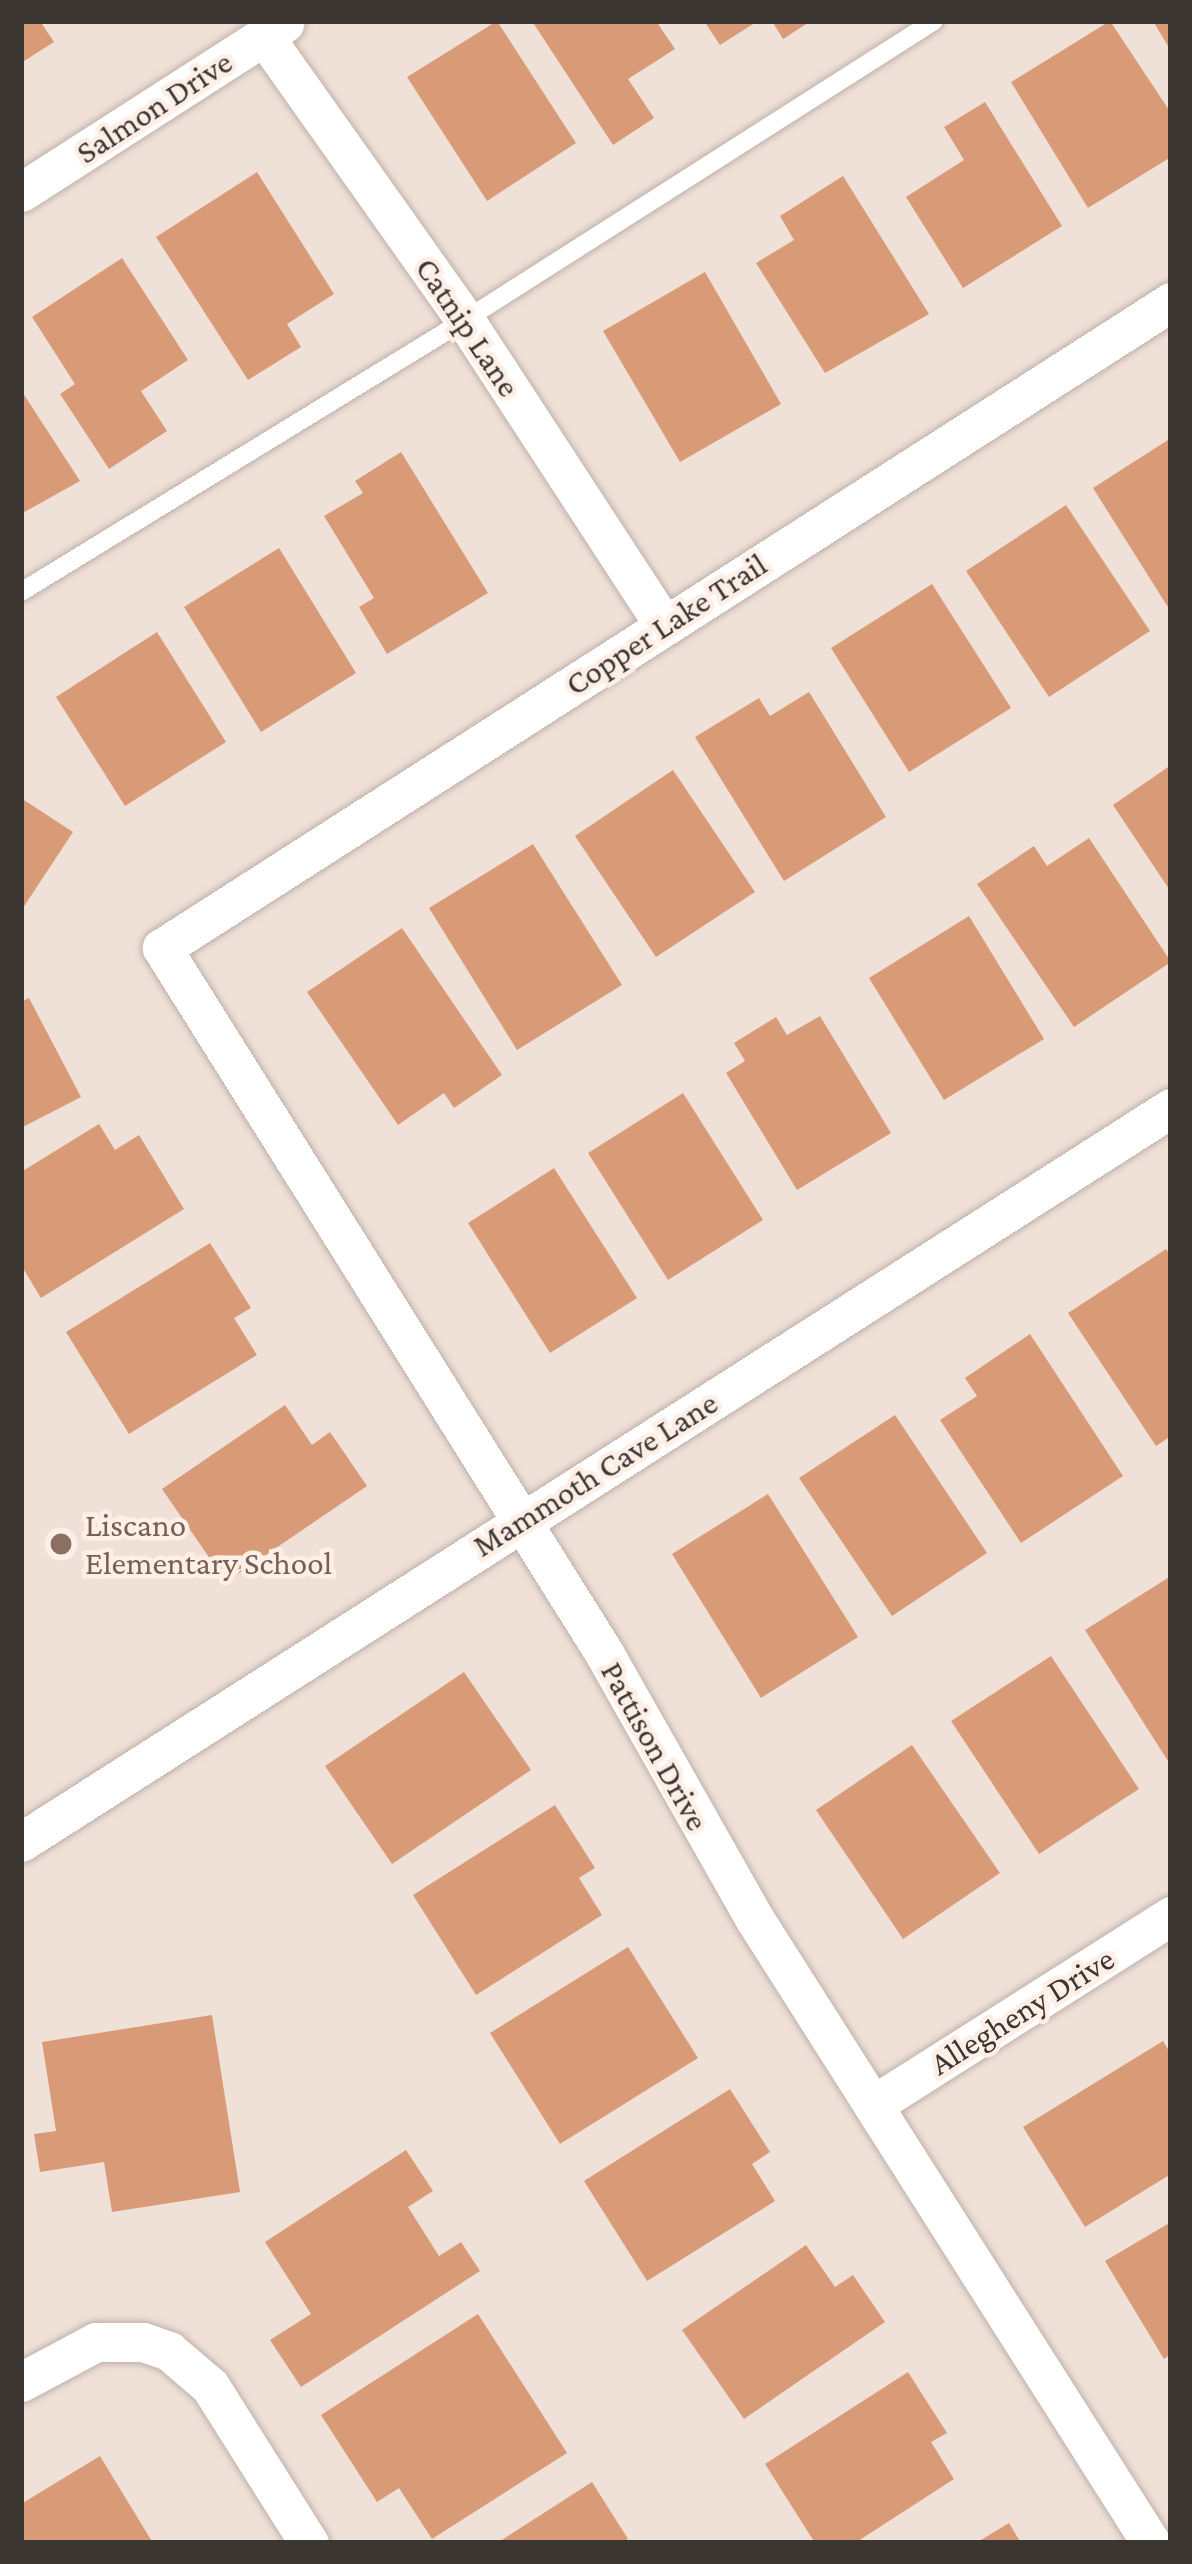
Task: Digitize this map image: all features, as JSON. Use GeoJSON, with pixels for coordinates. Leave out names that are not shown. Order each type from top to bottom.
{"type":"FeatureCollection","features":[{"type":"Feature","properties":{"kind":"street","name":"Catnip Lane"},"geometry":{"type":"LineString","coordinates":[[276,28],[664,625]]}},
{"type":"Feature","properties":{"kind":"street","name":"Salmon Drive"},"geometry":{"type":"LineString","coordinates":[[21,193],[276,28]]}},
{"type":"Feature","properties":{"kind":"street","name":"Copper Lake Trail"},"geometry":{"type":"LineString","coordinates":[[161,948],[1171,302]]}},
{"type":"Feature","properties":{"kind":"street","name":"Pattison Drive"},"geometry":{"type":"LineString","coordinates":[[161,948],[605,1657],[754,1918],[1151,2543]]}},
{"type":"Feature","properties":{"kind":"street","name":"Mammoth Cave Lane"},"geometry":{"type":"LineString","coordinates":[[21,1843],[1171,1108]]}},
{"type":"Feature","properties":{"kind":"street","name":"Allegheny Drive"},"geometry":{"type":"LineString","coordinates":[[873,2105],[1171,1916]]}},
{"type":"Feature","properties":{"kind":"street"},"geometry":{"type":"LineString","coordinates":[[21,2382],[84,2346],[142,2342],[181,2358],[210,2386],[309,2543]]}},
{"type":"Feature","properties":{"kind":"lane"},"geometry":{"type":"LineString","coordinates":[[21,592],[465,320],[934,21]]}},
{"type":"Feature","properties":{"kind":"building"},"geometry":{"type":"Polygon","coordinates":[[[21,21],[40,21],[54,42],[21,63],[21,21]]]}},
{"type":"Feature","properties":{"kind":"building"},"geometry":{"type":"Polygon","coordinates":[[[497,21],[576,143],[487,201],[407,77],[497,21]]]}},
{"type":"Feature","properties":{"kind":"building"},"geometry":{"type":"Polygon","coordinates":[[[532,21],[656,21],[675,49],[628,79],[654,118],[613,145],[532,21]]]}},
{"type":"Feature","properties":{"kind":"building"},"geometry":{"type":"Polygon","coordinates":[[[704,21],[758,21],[720,45],[704,21]]]}},
{"type":"Feature","properties":{"kind":"building"},"geometry":{"type":"Polygon","coordinates":[[[772,21],[811,21],[783,39],[772,21]]]}},
{"type":"Feature","properties":{"kind":"building"},"geometry":{"type":"Polygon","coordinates":[[[1110,21],[1171,113],[1171,157],[1088,208],[1011,82],[1110,21]]]}},
{"type":"Feature","properties":{"kind":"building"},"geometry":{"type":"Polygon","coordinates":[[[1153,21],[1171,21],[1171,51],[1153,21]]]}},
{"type":"Feature","properties":{"kind":"building"},"geometry":{"type":"Polygon","coordinates":[[[985,102],[1062,226],[963,288],[906,197],[964,160],[944,127],[985,102]]]}},
{"type":"Feature","properties":{"kind":"building"},"geometry":{"type":"Polygon","coordinates":[[[257,172],[334,294],[287,324],[301,347],[248,380],[156,237],[257,172]]]}},
{"type":"Feature","properties":{"kind":"building"},"geometry":{"type":"Polygon","coordinates":[[[843,176],[929,314],[825,373],[756,263],[794,240],[780,216],[843,176]]]}},
{"type":"Feature","properties":{"kind":"building"},"geometry":{"type":"Polygon","coordinates":[[[122,258],[188,360],[141,391],[167,431],[109,469],[60,394],[75,384],[32,317],[122,258]]]}},
{"type":"Feature","properties":{"kind":"building"},"geometry":{"type":"Polygon","coordinates":[[[705,272],[781,404],[680,462],[603,331],[705,272]]]}},
{"type":"Feature","properties":{"kind":"building"},"geometry":{"type":"Polygon","coordinates":[[[21,390],[80,481],[21,514],[21,390]]]}},
{"type":"Feature","properties":{"kind":"building"},"geometry":{"type":"Polygon","coordinates":[[[1171,438],[1171,612],[1093,488],[1171,438]]]}},
{"type":"Feature","properties":{"kind":"building"},"geometry":{"type":"Polygon","coordinates":[[[401,452],[488,593],[387,654],[359,607],[374,598],[324,516],[363,493],[355,481],[401,452]]]}},
{"type":"Feature","properties":{"kind":"building"},"geometry":{"type":"Polygon","coordinates":[[[1066,505],[1150,631],[1049,697],[966,571],[1066,505]]]}},
{"type":"Feature","properties":{"kind":"building"},"geometry":{"type":"Polygon","coordinates":[[[279,548],[356,673],[261,732],[184,607],[279,548]]]}},
{"type":"Feature","properties":{"kind":"building"},"geometry":{"type":"Polygon","coordinates":[[[932,584],[1011,708],[909,772],[831,648],[932,584]]]}},
{"type":"Feature","properties":{"kind":"building"},"geometry":{"type":"Polygon","coordinates":[[[157,632],[226,742],[125,806],[56,697],[157,632]]]}},
{"type":"Feature","properties":{"kind":"building"},"geometry":{"type":"Polygon","coordinates":[[[809,692],[886,817],[784,881],[695,737],[759,698],[770,716],[809,692]]]}},
{"type":"Feature","properties":{"kind":"building"},"geometry":{"type":"Polygon","coordinates":[[[1171,765],[1171,892],[1113,805],[1171,765]]]}},
{"type":"Feature","properties":{"kind":"building"},"geometry":{"type":"Polygon","coordinates":[[[673,770],[755,892],[656,957],[575,836],[673,770]]]}},
{"type":"Feature","properties":{"kind":"building"},"geometry":{"type":"Polygon","coordinates":[[[21,798],[73,832],[21,911],[21,798]]]}},
{"type":"Feature","properties":{"kind":"building"},"geometry":{"type":"Polygon","coordinates":[[[1089,838],[1171,962],[1074,1027],[977,884],[1034,846],[1047,866],[1089,838]]]}},
{"type":"Feature","properties":{"kind":"building"},"geometry":{"type":"Polygon","coordinates":[[[533,844],[622,985],[517,1050],[429,908],[533,844]]]}},
{"type":"Feature","properties":{"kind":"building"},"geometry":{"type":"Polygon","coordinates":[[[969,916],[1044,1039],[944,1100],[869,978],[969,916]]]}},
{"type":"Feature","properties":{"kind":"building"},"geometry":{"type":"Polygon","coordinates":[[[402,928],[502,1075],[454,1108],[444,1093],[398,1125],[307,992],[402,928]]]}},
{"type":"Feature","properties":{"kind":"building"},"geometry":{"type":"Polygon","coordinates":[[[29,998],[81,1097],[21,1128],[21,1002],[29,998]]]}},
{"type":"Feature","properties":{"kind":"building"},"geometry":{"type":"Polygon","coordinates":[[[820,1016],[891,1133],[797,1190],[726,1073],[745,1061],[734,1043],[776,1017],[787,1035],[820,1016]]]}},
{"type":"Feature","properties":{"kind":"building"},"geometry":{"type":"Polygon","coordinates":[[[683,1093],[763,1220],[668,1280],[588,1153],[683,1093]]]}},
{"type":"Feature","properties":{"kind":"building"},"geometry":{"type":"Polygon","coordinates":[[[99,1124],[115,1150],[139,1135],[184,1209],[41,1298],[21,1265],[21,1172],[99,1124]]]}},
{"type":"Feature","properties":{"kind":"building"},"geometry":{"type":"Polygon","coordinates":[[[554,1168],[637,1298],[550,1353],[468,1223],[554,1168]]]}},
{"type":"Feature","properties":{"kind":"building"},"geometry":{"type":"Polygon","coordinates":[[[210,1243],[251,1308],[234,1318],[257,1355],[129,1434],[66,1332],[210,1243]]]}},
{"type":"Feature","properties":{"kind":"building"},"geometry":{"type":"Polygon","coordinates":[[[1166,1249],[1171,1256],[1171,1436],[1156,1446],[1068,1313],[1166,1249]]]}},
{"type":"Feature","properties":{"kind":"building"},"geometry":{"type":"Polygon","coordinates":[[[1030,1334],[1123,1476],[1021,1543],[940,1420],[977,1396],[965,1378],[1030,1334]]]}},
{"type":"Feature","properties":{"kind":"building"},"geometry":{"type":"Polygon","coordinates":[[[285,1405],[312,1445],[330,1432],[367,1486],[226,1582],[162,1489],[285,1405]]]}},
{"type":"Feature","properties":{"kind":"building"},"geometry":{"type":"Polygon","coordinates":[[[895,1415],[987,1553],[892,1616],[799,1478],[895,1415]]]}},
{"type":"Feature","properties":{"kind":"building"},"geometry":{"type":"Polygon","coordinates":[[[768,1494],[858,1637],[761,1698],[672,1554],[768,1494]]]}},
{"type":"Feature","properties":{"kind":"building"},"geometry":{"type":"Polygon","coordinates":[[[1171,1576],[1171,1766],[1085,1630],[1171,1576]]]}},
{"type":"Feature","properties":{"kind":"building"},"geometry":{"type":"Polygon","coordinates":[[[1051,1656],[1139,1789],[1039,1854],[951,1721],[1051,1656]]]}},
{"type":"Feature","properties":{"kind":"building"},"geometry":{"type":"Polygon","coordinates":[[[464,1672],[531,1770],[392,1864],[325,1766],[464,1672]]]}},
{"type":"Feature","properties":{"kind":"building"},"geometry":{"type":"Polygon","coordinates":[[[912,1745],[1000,1873],[903,1939],[816,1810],[912,1745]]]}},
{"type":"Feature","properties":{"kind":"building"},"geometry":{"type":"Polygon","coordinates":[[[555,1805],[595,1868],[579,1878],[602,1915],[476,1995],[413,1895],[555,1805]]]}},
{"type":"Feature","properties":{"kind":"building"},"geometry":{"type":"Polygon","coordinates":[[[628,1947],[698,2058],[560,2144],[490,2033],[628,1947]]]}},
{"type":"Feature","properties":{"kind":"building"},"geometry":{"type":"Polygon","coordinates":[[[212,2015],[240,2192],[112,2212],[104,2162],[40,2172],[34,2134],[56,2131],[42,2042],[212,2015]]]}},
{"type":"Feature","properties":{"kind":"building"},"geometry":{"type":"Polygon","coordinates":[[[1163,2041],[1171,2054],[1171,2174],[1085,2227],[1023,2127],[1163,2041]]]}},
{"type":"Feature","properties":{"kind":"building"},"geometry":{"type":"Polygon","coordinates":[[[730,2089],[770,2152],[752,2164],[775,2201],[647,2281],[584,2181],[730,2089]]]}},
{"type":"Feature","properties":{"kind":"building"},"geometry":{"type":"Polygon","coordinates":[[[406,2150],[433,2191],[408,2207],[439,2256],[461,2242],[480,2271],[301,2387],[270,2340],[311,2314],[265,2242],[406,2150]]]}},
{"type":"Feature","properties":{"kind":"building"},"geometry":{"type":"Polygon","coordinates":[[[1171,2222],[1171,2354],[1164,2359],[1105,2261],[1171,2222]]]}},
{"type":"Feature","properties":{"kind":"building"},"geometry":{"type":"Polygon","coordinates":[[[806,2245],[835,2287],[853,2275],[885,2322],[744,2419],[682,2330],[806,2245]]]}},
{"type":"Feature","properties":{"kind":"building"},"geometry":{"type":"Polygon","coordinates":[[[478,2314],[567,2453],[432,2539],[399,2488],[377,2502],[321,2415],[478,2314]]]}},
{"type":"Feature","properties":{"kind":"building"},"geometry":{"type":"Polygon","coordinates":[[[908,2372],[947,2433],[931,2442],[954,2479],[855,2543],[815,2543],[765,2464],[908,2372]]]}},
{"type":"Feature","properties":{"kind":"building"},"geometry":{"type":"Polygon","coordinates":[[[100,2456],[153,2543],[21,2543],[21,2504],[100,2456]]]}},
{"type":"Feature","properties":{"kind":"building"},"geometry":{"type":"Polygon","coordinates":[[[592,2482],[628,2539],[621,2543],[497,2543],[592,2482]]]}},
{"type":"Feature","properties":{"kind":"building"},"geometry":{"type":"Polygon","coordinates":[[[1009,2523],[1021,2543],[976,2543],[1009,2523]]]}},
{"type":"Feature","properties":{"kind":"place","name":"Liscano Elementary School"},"geometry":{"type":"Point","coordinates":[61,1544]}}]}
